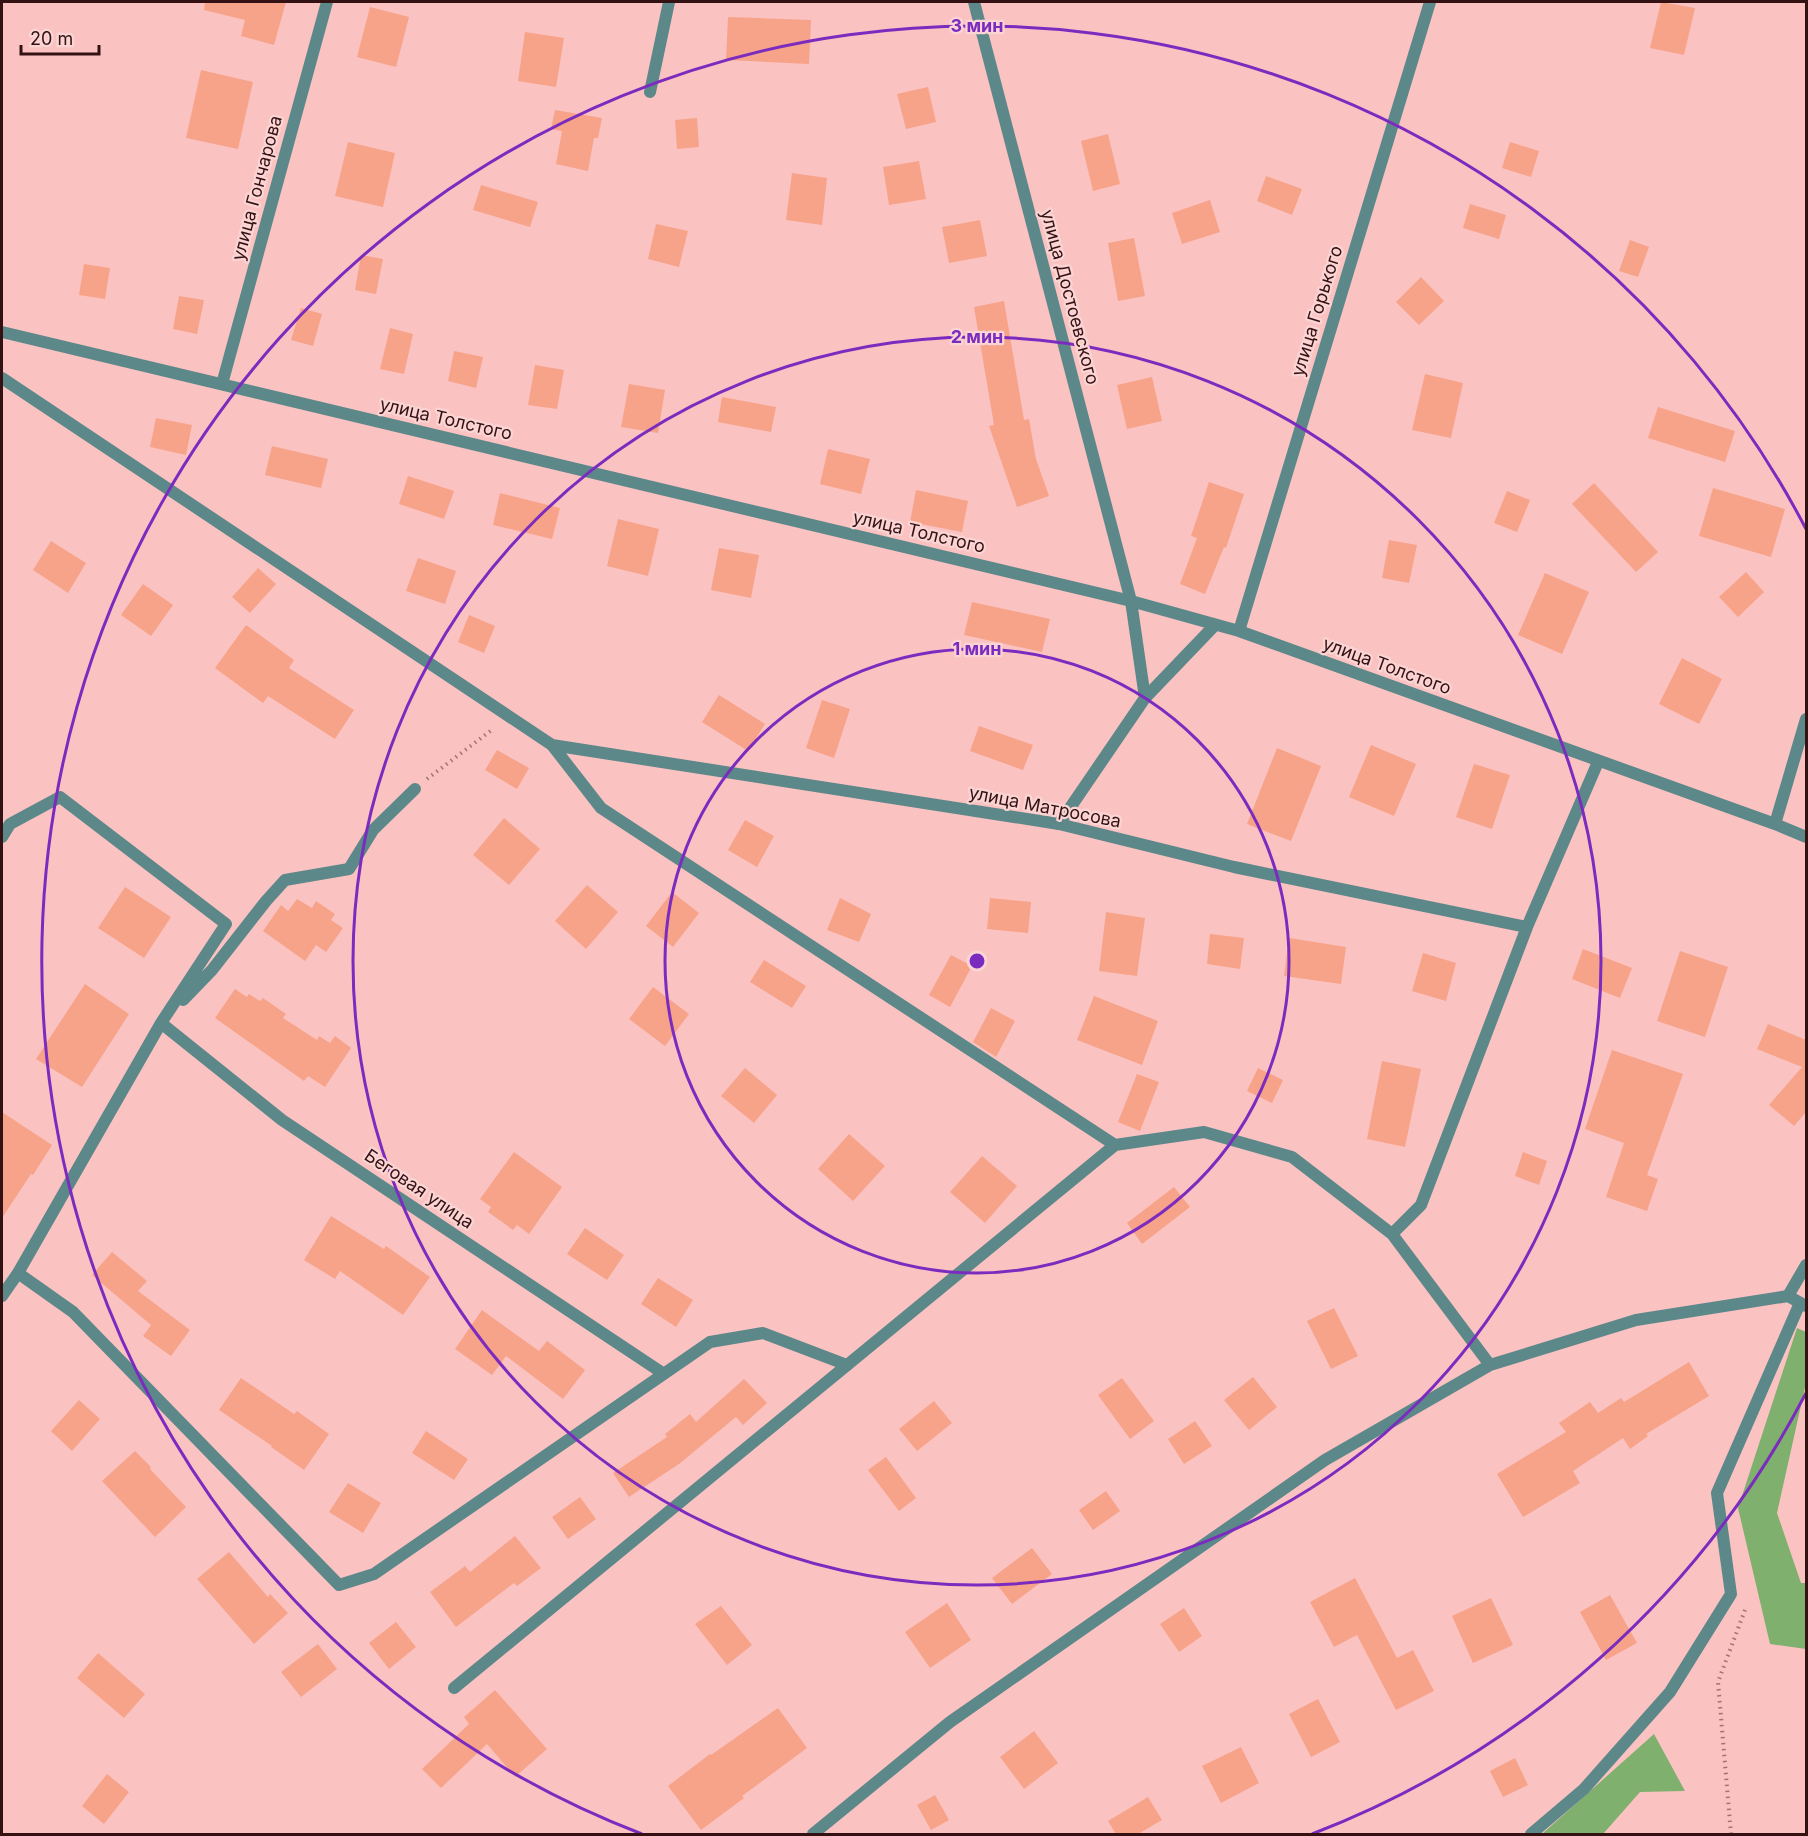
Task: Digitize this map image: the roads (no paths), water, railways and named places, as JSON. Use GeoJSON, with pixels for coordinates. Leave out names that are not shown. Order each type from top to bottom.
{"type":"FeatureCollection","features":[{"type":"Feature","properties":{"kind":"street","name":"улица Гончарова"},"geometry":{"type":"LineString","coordinates":[[222,384],[327,2]]}},
{"type":"Feature","properties":{"kind":"street"},"geometry":{"type":"LineString","coordinates":[[650,92],[669,2]]}},
{"type":"Feature","properties":{"kind":"street","name":"улица Достоевского"},"geometry":{"type":"LineString","coordinates":[[974,2],[1131,601],[1145,698]]}},
{"type":"Feature","properties":{"kind":"street","name":"улица Горького"},"geometry":{"type":"LineString","coordinates":[[1239,630],[1430,2]]}},
{"type":"Feature","properties":{"kind":"street","name":"улица Толстого"},"geometry":{"type":"LineString","coordinates":[[2,332],[1131,601],[1239,630],[1806,837]]}},
{"type":"Feature","properties":{"kind":"street"},"geometry":{"type":"LineString","coordinates":[[2,378],[552,745],[601,808],[1115,1145]]}},
{"type":"Feature","properties":{"kind":"street"},"geometry":{"type":"LineString","coordinates":[[1059,824],[1145,698],[1215,625]]}},
{"type":"Feature","properties":{"kind":"street"},"geometry":{"type":"LineString","coordinates":[[1775,824],[1806,719]]}},
{"type":"Feature","properties":{"kind":"street","name":"улица Матросова"},"geometry":{"type":"LineString","coordinates":[[552,745],[1059,824],[1234,867],[1527,927]]}},
{"type":"Feature","properties":{"kind":"street"},"geometry":{"type":"LineString","coordinates":[[1392,1234],[1421,1205],[1527,927],[1598,762]]}},
{"type":"Feature","properties":{"kind":"street"},"geometry":{"type":"LineString","coordinates":[[161,1023],[212,970],[285,880],[349,869],[373,830],[415,789]]}},
{"type":"Feature","properties":{"kind":"street"},"geometry":{"type":"LineString","coordinates":[[2,837],[10,824],[60,797],[226,924],[161,1023],[18,1273],[2,1296]]}},
{"type":"Feature","properties":{"kind":"street","name":"Беговая улица"},"geometry":{"type":"LineString","coordinates":[[161,1023],[282,1120],[664,1374]]}},
{"type":"Feature","properties":{"kind":"street"},"geometry":{"type":"LineString","coordinates":[[454,1688],[1115,1145],[1204,1132],[1292,1157],[1392,1234],[1490,1365]]}},
{"type":"Feature","properties":{"kind":"street"},"geometry":{"type":"LineString","coordinates":[[1788,1296],[1806,1265]]}},
{"type":"Feature","properties":{"kind":"street"},"geometry":{"type":"LineString","coordinates":[[18,1273],[73,1312],[339,1585],[374,1574],[710,1342],[763,1333],[847,1365]]}},
{"type":"Feature","properties":{"kind":"street"},"geometry":{"type":"LineString","coordinates":[[813,1834],[950,1722],[1325,1460],[1490,1365],[1636,1320],[1788,1296],[1803,1304],[1717,1492],[1731,1594],[1670,1692],[1584,1789],[1531,1834]]}}]}
